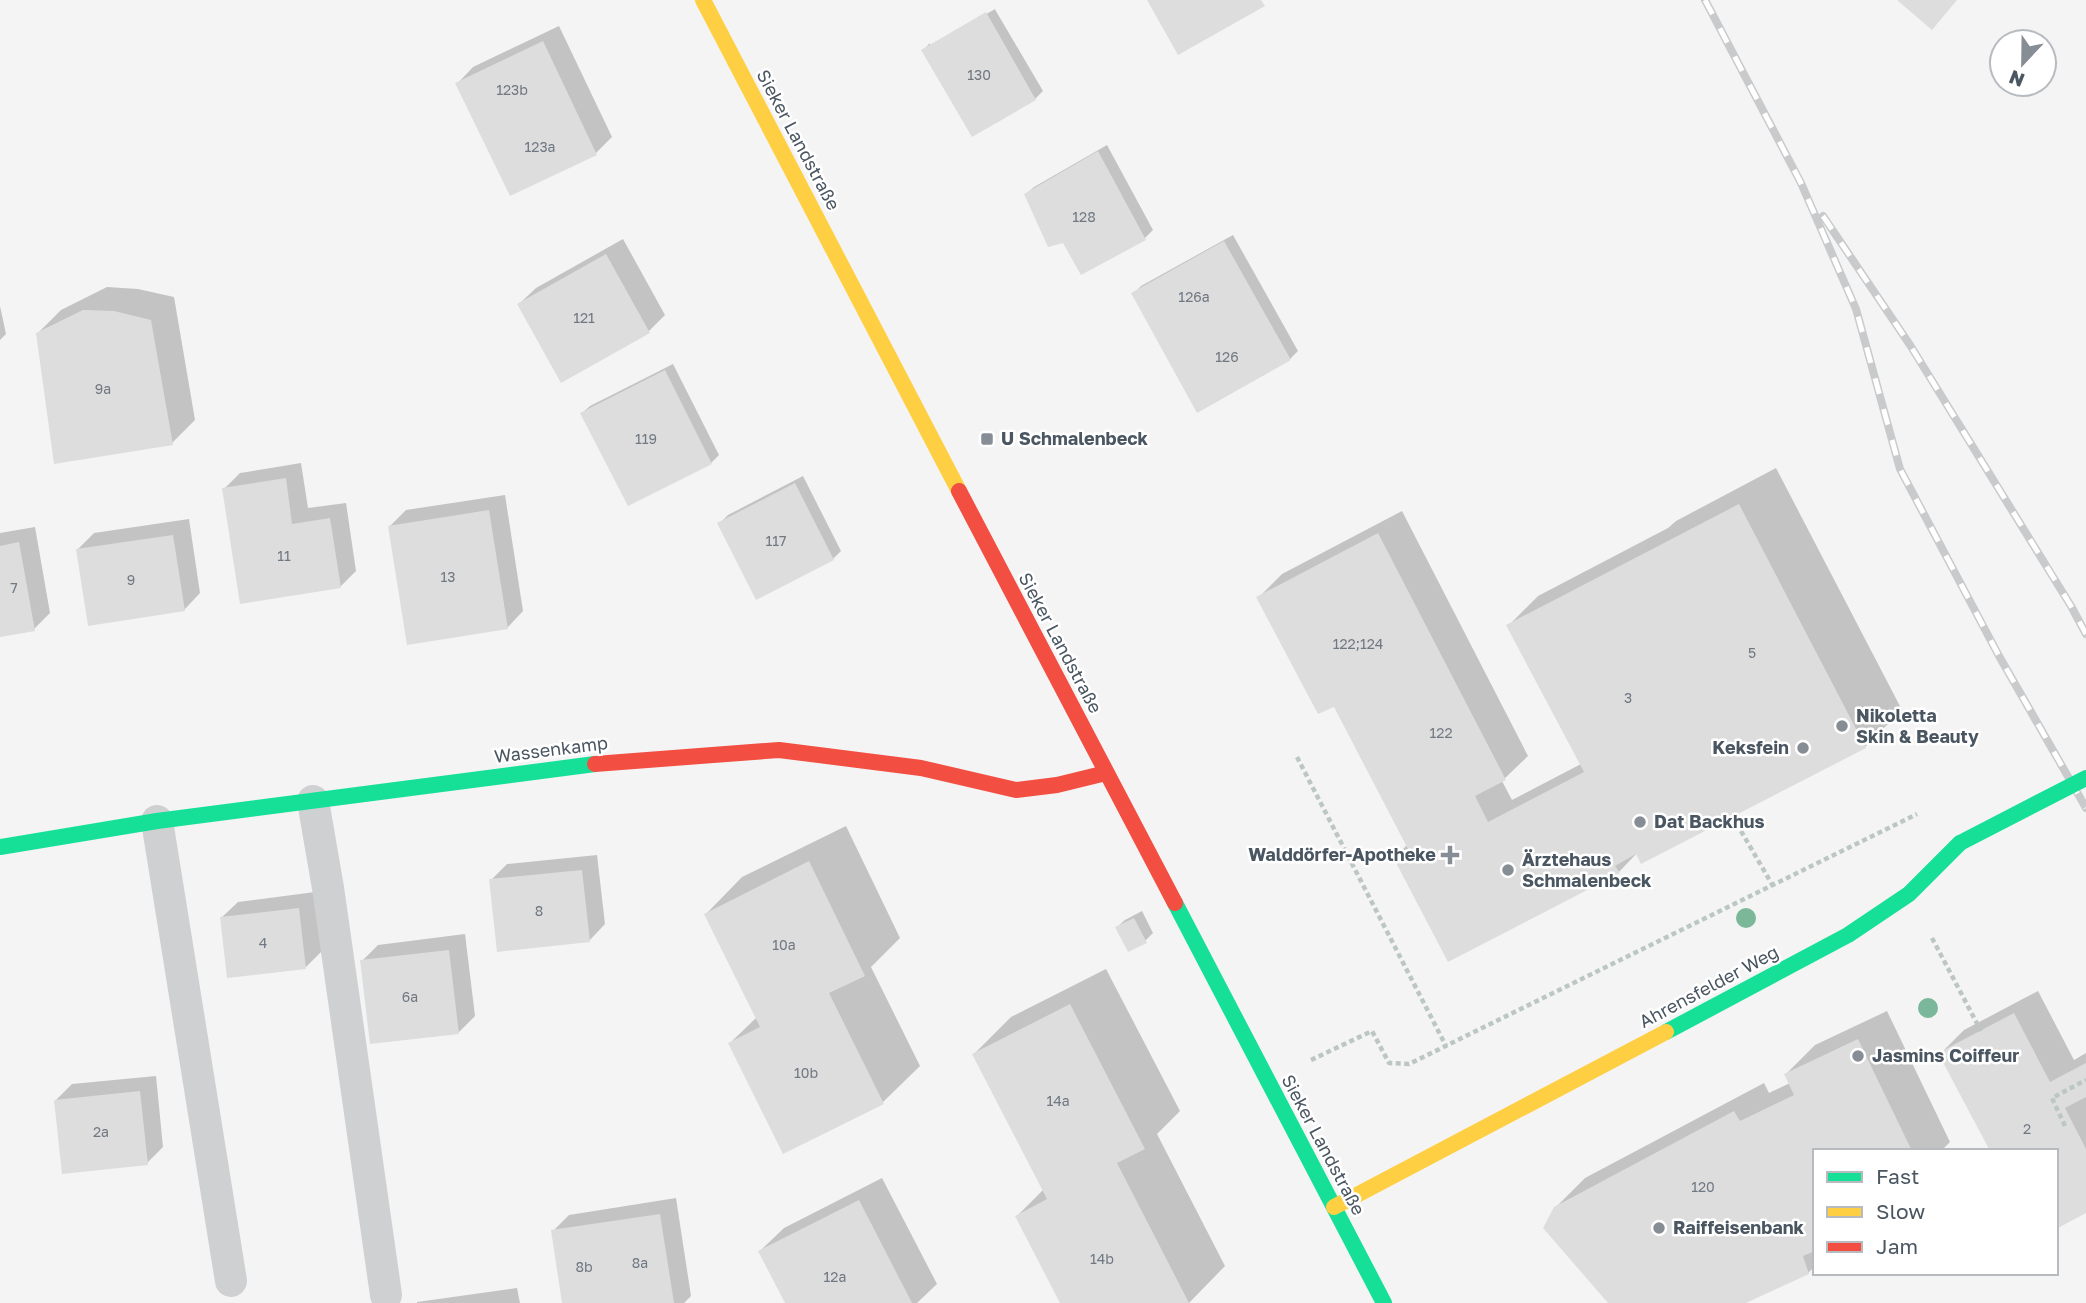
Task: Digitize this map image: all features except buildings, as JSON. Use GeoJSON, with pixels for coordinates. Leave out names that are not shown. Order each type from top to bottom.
{"type":"FeatureCollection","features":[{"type":"Feature","properties":{"kind":"street","name":"Sieker Landstraße"},"geometry":{"type":"LineString","coordinates":[[703,0],[1384,1303]]}},
{"type":"Feature","properties":{"kind":"street","name":"Wassenkamp"},"geometry":{"type":"LineString","coordinates":[[0,847],[157,821],[626,760],[779,750],[921,768],[1016,790],[1057,785],[1106,773]]}},
{"type":"Feature","properties":{"kind":"street","name":"Ahrensfelder Weg"},"geometry":{"type":"LineString","coordinates":[[1334,1207],[1848,935],[1909,894],[1960,843],[2086,778]]}},
{"type":"Feature","properties":{"kind":"lane"},"geometry":{"type":"LineString","coordinates":[[313,801],[328,888],[386,1295]]}},
{"type":"Feature","properties":{"kind":"lane"},"geometry":{"type":"LineString","coordinates":[[157,821],[230,1282]]}},
{"type":"Feature","properties":{"kind":"path"},"geometry":{"type":"LineString","coordinates":[[1297,757],[1446,1046]]}},
{"type":"Feature","properties":{"kind":"path"},"geometry":{"type":"LineString","coordinates":[[1306,1062],[1372,1031],[1389,1063],[1409,1064],[1926,810]]}},
{"type":"Feature","properties":{"kind":"path"},"geometry":{"type":"LineString","coordinates":[[1752,825],[1759,822]]}},
{"type":"Feature","properties":{"kind":"path"},"geometry":{"type":"LineString","coordinates":[[1741,831],[1773,886]]}},
{"type":"Feature","properties":{"kind":"path"},"geometry":{"type":"LineString","coordinates":[[1909,894],[1981,1031]]}},
{"type":"Feature","properties":{"kind":"path"},"geometry":{"type":"LineString","coordinates":[[2065,1126],[2052,1098],[2086,1080]]}},
{"type":"Feature","properties":{"kind":"railway"},"geometry":{"type":"LineString","coordinates":[[1705,0],[1801,183],[1856,309],[1900,469],[1999,656],[2086,808]]}},
{"type":"Feature","properties":{"kind":"railway"},"geometry":{"type":"LineString","coordinates":[[1823,216],[1910,345],[2086,634]]}},
{"type":"Feature","properties":{"kind":"traffic: fast"},"geometry":{"type":"LineString","coordinates":[[0,847],[157,821],[595,764]]}},
{"type":"Feature","properties":{"kind":"traffic: fast"},"geometry":{"type":"LineString","coordinates":[[1960,843],[2086,778]]}},
{"type":"Feature","properties":{"kind":"traffic: fast"},"geometry":{"type":"LineString","coordinates":[[1666,1032],[1848,935],[1909,894],[1960,843]]}},
{"type":"Feature","properties":{"kind":"traffic: fast"},"geometry":{"type":"LineString","coordinates":[[1175,903],[1384,1303]]}},
{"type":"Feature","properties":{"kind":"traffic: slow"},"geometry":{"type":"LineString","coordinates":[[703,0],[959,491]]}},
{"type":"Feature","properties":{"kind":"traffic: slow"},"geometry":{"type":"LineString","coordinates":[[1334,1207],[1666,1032]]}},
{"type":"Feature","properties":{"kind":"traffic: jam"},"geometry":{"type":"LineString","coordinates":[[959,491],[1175,903]]}},
{"type":"Feature","properties":{"kind":"traffic: jam"},"geometry":{"type":"LineString","coordinates":[[595,764],[779,750],[921,768],[1016,790],[1057,785],[1106,773]]}},
{"type":"Feature","properties":{"kind":"place","name":"U Schmalenbeck"},"geometry":{"type":"Point","coordinates":[987,439]}},
{"type":"Feature","properties":{"kind":"place","name":"Nikoletta Skin & Beauty"},"geometry":{"type":"Point","coordinates":[1842,726]}},
{"type":"Feature","properties":{"kind":"place","name":"Keksfein"},"geometry":{"type":"Point","coordinates":[1803,748]}},
{"type":"Feature","properties":{"kind":"place","name":"Dat Backhus"},"geometry":{"type":"Point","coordinates":[1640,822]}},
{"type":"Feature","properties":{"kind":"place","name":"Walddörfer-Apotheke"},"geometry":{"type":"Point","coordinates":[1450,855]}},
{"type":"Feature","properties":{"kind":"place","name":"Ärztehaus Schmalenbeck"},"geometry":{"type":"Point","coordinates":[1508,870]}},
{"type":"Feature","properties":{"kind":"place","name":"Jasmins Coiffeur"},"geometry":{"type":"Point","coordinates":[1858,1056]}},
{"type":"Feature","properties":{"kind":"place","name":"Raiffeisenbank"},"geometry":{"type":"Point","coordinates":[1659,1228]}}]}
